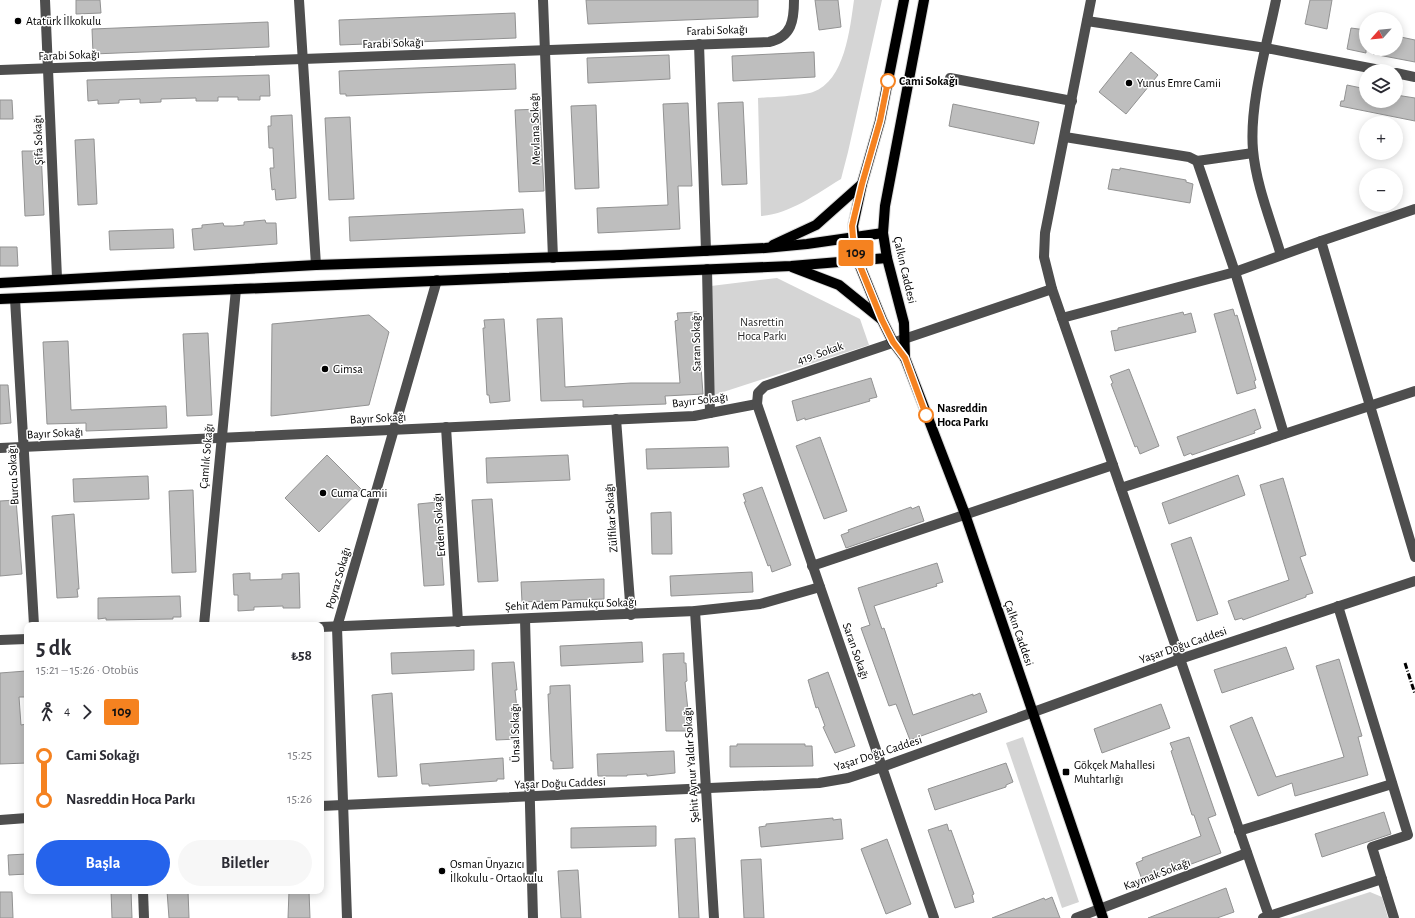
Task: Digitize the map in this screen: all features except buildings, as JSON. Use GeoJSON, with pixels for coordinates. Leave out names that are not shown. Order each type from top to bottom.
{"type":"FeatureCollection","features":[{"type":"Feature","properties":{"kind":"main road","name":"Çalkın Caddesi"},"geometry":{"type":"LineString","coordinates":[[904,0],[880,121],[852,226],[858,261],[882,320],[893,342],[905,358],[965,514],[1102,914]]}},
{"type":"Feature","properties":{"kind":"main road","name":"Çalkın Caddesi"},"geometry":{"type":"LineString","coordinates":[[905,358],[904,323],[887,258],[883,233],[885,206],[924,0]]}},
{"type":"Feature","properties":{"kind":"main road"},"geometry":{"type":"LineString","coordinates":[[765,248],[816,225],[862,184]]}},
{"type":"Feature","properties":{"kind":"main road"},"geometry":{"type":"LineString","coordinates":[[0,283],[57,278],[316,265],[553,258],[765,248],[883,233]]}},
{"type":"Feature","properties":{"kind":"main road"},"geometry":{"type":"LineString","coordinates":[[0,299],[791,266],[887,258]]}},
{"type":"Feature","properties":{"kind":"main road","name":"Çalkın Caddesi"},"geometry":{"type":"LineString","coordinates":[[791,266],[839,285],[882,320]]}},
{"type":"Feature","properties":{"kind":"street","name":"Şifa Sokağı"},"geometry":{"type":"LineString","coordinates":[[46,0],[57,278]]}},
{"type":"Feature","properties":{"kind":"street"},"geometry":{"type":"LineString","coordinates":[[299,0],[316,265]]}},
{"type":"Feature","properties":{"kind":"street","name":"Mevlana Sokağı"},"geometry":{"type":"LineString","coordinates":[[543,0],[553,258]]}},
{"type":"Feature","properties":{"kind":"street","name":"Farabi Sokağı"},"geometry":{"type":"LineString","coordinates":[[0,70],[769,42],[785,35],[790,29],[794,20],[794,0]]}},
{"type":"Feature","properties":{"kind":"street"},"geometry":{"type":"LineString","coordinates":[[1091,0],[1044,241],[1044,257],[1052,289],[1247,853],[1266,917],[1382,879]]}},
{"type":"Feature","properties":{"kind":"street"},"geometry":{"type":"LineString","coordinates":[[1276,0],[1253,123],[1253,153],[1259,182],[1281,255]]}},
{"type":"Feature","properties":{"kind":"street"},"geometry":{"type":"LineString","coordinates":[[1087,21],[1266,48],[1359,66]]}},
{"type":"Feature","properties":{"kind":"street"},"geometry":{"type":"LineString","coordinates":[[699,44],[706,251]]}},
{"type":"Feature","properties":{"kind":"street"},"geometry":{"type":"LineString","coordinates":[[1403,74],[1415,77]]}},
{"type":"Feature","properties":{"kind":"street"},"geometry":{"type":"LineString","coordinates":[[950,78],[1072,101]]}},
{"type":"Feature","properties":{"kind":"street"},"geometry":{"type":"LineString","coordinates":[[1065,137],[1189,157],[1197,161],[1253,153]]}},
{"type":"Feature","properties":{"kind":"street"},"geometry":{"type":"LineString","coordinates":[[1197,161],[1235,272],[1284,434]]}},
{"type":"Feature","properties":{"kind":"street"},"geometry":{"type":"LineString","coordinates":[[1062,318],[1235,272],[1415,208]]}},
{"type":"Feature","properties":{"kind":"street"},"geometry":{"type":"LineString","coordinates":[[1321,241],[1415,557]]}},
{"type":"Feature","properties":{"kind":"street","name":"Saran Sokağı"},"geometry":{"type":"LineString","coordinates":[[707,269],[710,413]]}},
{"type":"Feature","properties":{"kind":"street","name":"Poyraz Sokağı"},"geometry":{"type":"LineString","coordinates":[[347,918],[337,627],[437,280]]}},
{"type":"Feature","properties":{"kind":"street","name":"Çamlık Sokağı"},"geometry":{"type":"LineString","coordinates":[[204,622],[236,289]]}},
{"type":"Feature","properties":{"kind":"street","name":"419. Sokak"},"geometry":{"type":"LineString","coordinates":[[758,393],[765,386],[1052,289]]}},
{"type":"Feature","properties":{"kind":"street","name":"Burcu Sokağı"},"geometry":{"type":"LineString","coordinates":[[15,299],[34,622]]}},
{"type":"Feature","properties":{"kind":"street"},"geometry":{"type":"LineString","coordinates":[[1121,488],[1415,391]]}},
{"type":"Feature","properties":{"kind":"street","name":"Saran Sokağı"},"geometry":{"type":"LineString","coordinates":[[758,393],[756,404],[934,918]]}},
{"type":"Feature","properties":{"kind":"street","name":"Bayır Sokağı"},"geometry":{"type":"LineString","coordinates":[[0,448],[694,416],[756,404]]}},
{"type":"Feature","properties":{"kind":"street","name":"Zülfikar Sokağı"},"geometry":{"type":"LineString","coordinates":[[616,419],[631,615]]}},
{"type":"Feature","properties":{"kind":"street","name":"Erdem Sokağı"},"geometry":{"type":"LineString","coordinates":[[446,427],[458,622]]}},
{"type":"Feature","properties":{"kind":"street"},"geometry":{"type":"LineString","coordinates":[[812,566],[1113,465]]}},
{"type":"Feature","properties":{"kind":"street","name":"Yaşar Doğu Caddesi"},"geometry":{"type":"LineString","coordinates":[[324,806],[834,782],[882,767],[1180,659],[1415,581]]}},
{"type":"Feature","properties":{"kind":"street","name":"Şehit Adem Pamukçu Sokağı"},"geometry":{"type":"LineString","coordinates":[[324,627],[631,615],[695,611],[760,604],[820,587]]}},
{"type":"Feature","properties":{"kind":"street"},"geometry":{"type":"LineString","coordinates":[[1338,606],[1408,835],[1372,847],[1394,918]]}},
{"type":"Feature","properties":{"kind":"street","name":"Şehit Aynur Yaldır Sokağı"},"geometry":{"type":"LineString","coordinates":[[695,611],[714,918]]}},
{"type":"Feature","properties":{"kind":"street","name":"Ünsal Sokağı"},"geometry":{"type":"LineString","coordinates":[[525,619],[533,918]]}},
{"type":"Feature","properties":{"kind":"street"},"geometry":{"type":"LineString","coordinates":[[0,640],[24,639]]}},
{"type":"Feature","properties":{"kind":"street"},"geometry":{"type":"LineString","coordinates":[[1239,831],[1392,784]]}},
{"type":"Feature","properties":{"kind":"street"},"geometry":{"type":"LineString","coordinates":[[0,820],[24,818]]}},
{"type":"Feature","properties":{"kind":"street","name":"Kaymak Sokağı"},"geometry":{"type":"LineString","coordinates":[[1076,918],[1102,914],[1247,853]]}},
{"type":"Feature","properties":{"kind":"street"},"geometry":{"type":"LineString","coordinates":[[143,894],[144,918]]}},
{"type":"Feature","properties":{"kind":"green space"},"geometry":{"type":"Polygon","coordinates":[[[854,0],[882,0],[841,179],[812,197],[792,207],[761,216],[758,98],[808,93],[824,86],[832,77],[844,52],[848,39],[854,0]]]}},
{"type":"Feature","properties":{"kind":"green space","name":"Nasrettin Hoca Parkı"},"geometry":{"type":"Polygon","coordinates":[[[777,278],[860,319],[869,345],[714,395],[711,286],[777,278]]]}},
{"type":"Feature","properties":{"kind":"green space"},"geometry":{"type":"Polygon","coordinates":[[[1023,737],[1079,902],[1062,908],[1006,743],[1023,737]]]}},
{"type":"Feature","properties":{"kind":"green space"},"geometry":{"type":"Polygon","coordinates":[[[1370,892],[1382,897],[1388,918],[1290,918],[1370,892]]]}},
{"type":"Feature","properties":{"kind":"railway"},"geometry":{"type":"LineString","coordinates":[[1405,663],[1415,694]]}},
{"type":"Feature","properties":{"kind":"bus line","name":"109"},"geometry":{"type":"LineString","coordinates":[[888,81],[880,121],[852,226],[853,237],[858,261],[882,320],[893,342],[905,358],[926,415]]}},
{"type":"Feature","properties":{"kind":"place","name":"Atatürk İlkokulu"},"geometry":{"type":"Point","coordinates":[18,21]}},
{"type":"Feature","properties":{"kind":"place","name":"Cami Sokağı"},"geometry":{"type":"Point","coordinates":[888,81]}},
{"type":"Feature","properties":{"kind":"place","name":"Yunus Emre Camii"},"geometry":{"type":"Point","coordinates":[1129,83]}},
{"type":"Feature","properties":{"kind":"place","name":"Gimsa"},"geometry":{"type":"Point","coordinates":[325,369]}},
{"type":"Feature","properties":{"kind":"place","name":"Nasreddin Hoca Parkı"},"geometry":{"type":"Point","coordinates":[926,415]}},
{"type":"Feature","properties":{"kind":"place","name":"Cuma Camii"},"geometry":{"type":"Point","coordinates":[323,493]}},
{"type":"Feature","properties":{"kind":"place","name":"Gökçek Mahallesi Muhtarlığı"},"geometry":{"type":"Point","coordinates":[1066,772]}},
{"type":"Feature","properties":{"kind":"place","name":"Osman Ünyazıcı İlkokulu - Ortaokulu"},"geometry":{"type":"Point","coordinates":[442,871]}}]}
